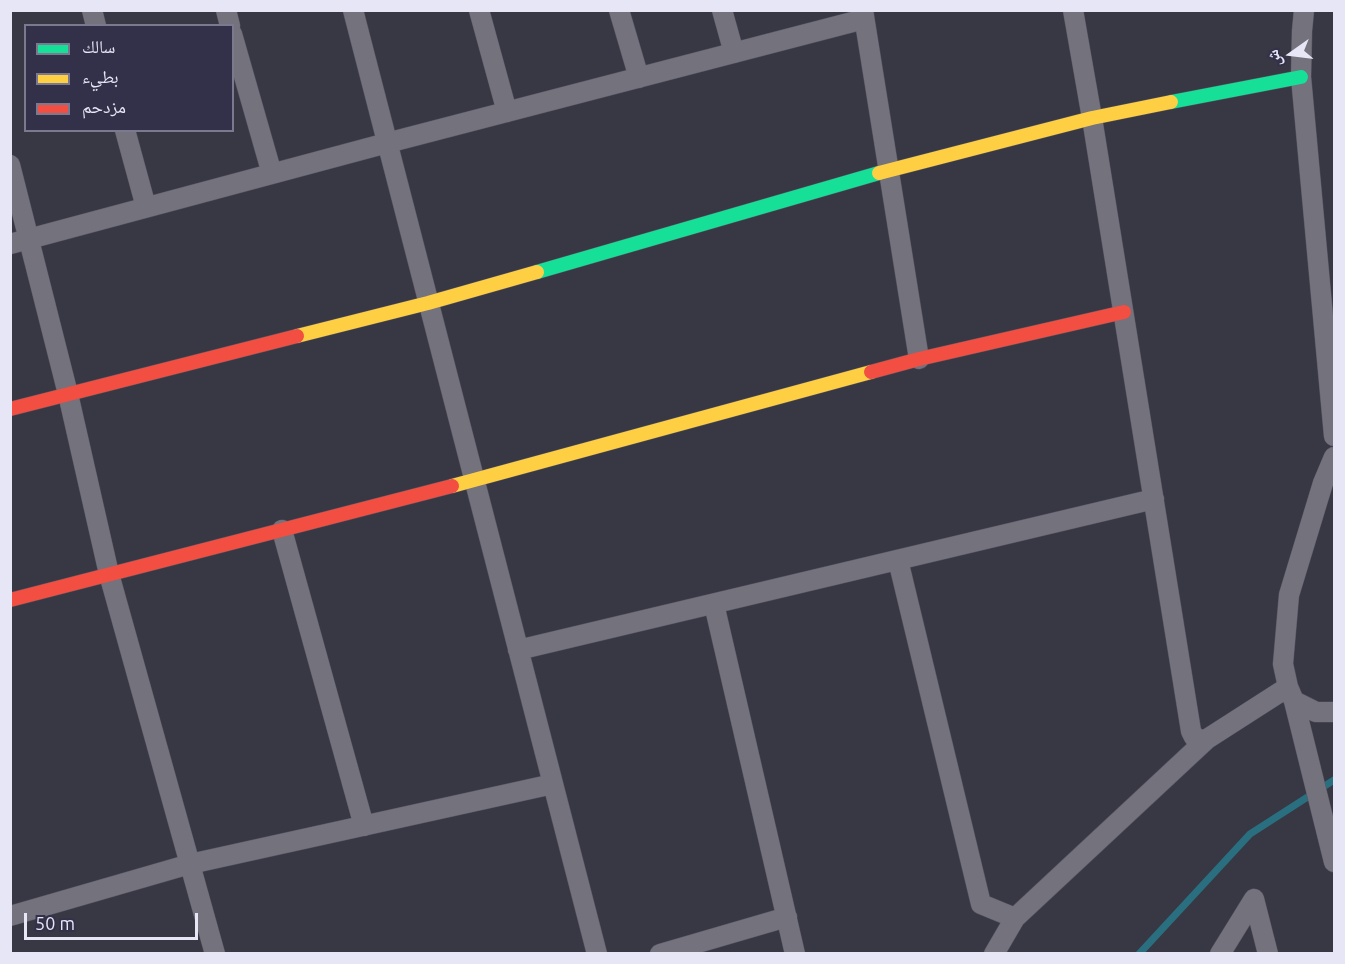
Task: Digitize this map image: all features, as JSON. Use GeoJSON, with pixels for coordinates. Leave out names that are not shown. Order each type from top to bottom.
{"type":"FeatureCollection","features":[{"type":"Feature","properties":{"kind":"street"},"geometry":{"type":"LineString","coordinates":[[353,10],[597,954]]}},
{"type":"Feature","properties":{"kind":"street"},"geometry":{"type":"LineString","coordinates":[[479,10],[507,112]]}},
{"type":"Feature","properties":{"kind":"street"},"geometry":{"type":"LineString","coordinates":[[618,10],[639,78]]}},
{"type":"Feature","properties":{"kind":"street"},"geometry":{"type":"LineString","coordinates":[[722,10],[734,53]]}},
{"type":"Feature","properties":{"kind":"street"},"geometry":{"type":"LineString","coordinates":[[1073,10],[1191,730],[1194,737],[1200,740],[1207,739]]}},
{"type":"Feature","properties":{"kind":"street"},"geometry":{"type":"LineString","coordinates":[[1299,10],[1302,31]]}},
{"type":"Feature","properties":{"kind":"street"},"geometry":{"type":"LineString","coordinates":[[1304,10],[1301,77],[1335,436]]}},
{"type":"Feature","properties":{"kind":"street"},"geometry":{"type":"LineString","coordinates":[[20,242],[734,53],[864,15],[919,359]]}},
{"type":"Feature","properties":{"kind":"street"},"geometry":{"type":"LineString","coordinates":[[234,41],[272,174]]}},
{"type":"Feature","properties":{"kind":"street"},"geometry":{"type":"LineString","coordinates":[[10,409],[428,303],[889,170],[1092,118],[1301,77]]}},
{"type":"Feature","properties":{"kind":"street"},"geometry":{"type":"LineString","coordinates":[[126,132],[146,207]]}},
{"type":"Feature","properties":{"kind":"street"},"geometry":{"type":"LineString","coordinates":[[10,165],[20,242],[68,394],[108,574],[215,954]]}},
{"type":"Feature","properties":{"kind":"street"},"geometry":{"type":"LineString","coordinates":[[10,600],[474,480],[919,359],[1124,312]]}},
{"type":"Feature","properties":{"kind":"street"},"geometry":{"type":"LineString","coordinates":[[1335,457],[1323,483],[1289,595],[1283,664],[1335,862]]}},
{"type":"Feature","properties":{"kind":"street"},"geometry":{"type":"LineString","coordinates":[[518,650],[1154,500]]}},
{"type":"Feature","properties":{"kind":"street"},"geometry":{"type":"LineString","coordinates":[[282,530],[364,826]]}},
{"type":"Feature","properties":{"kind":"street"},"geometry":{"type":"LineString","coordinates":[[898,560],[981,904],[1016,918]]}},
{"type":"Feature","properties":{"kind":"street"},"geometry":{"type":"LineString","coordinates":[[714,604],[795,954]]}},
{"type":"Feature","properties":{"kind":"street"},"geometry":{"type":"LineString","coordinates":[[1291,694],[1317,712],[1335,712]]}},
{"type":"Feature","properties":{"kind":"street"},"geometry":{"type":"LineString","coordinates":[[994,954],[1016,918],[1207,739],[1291,694]]}},
{"type":"Feature","properties":{"kind":"street"},"geometry":{"type":"LineString","coordinates":[[10,916],[190,864],[553,784]]}},
{"type":"Feature","properties":{"kind":"street"},"geometry":{"type":"LineString","coordinates":[[1220,954],[1254,899],[1268,954]]}},
{"type":"Feature","properties":{"kind":"street"},"geometry":{"type":"LineString","coordinates":[[660,954],[786,917]]}},
{"type":"Feature","properties":{"kind":"waterway"},"geometry":{"type":"LineString","coordinates":[[1139,954],[1250,834],[1334,780]]}},
{"type":"Feature","properties":{"kind":"traffic: fast"},"geometry":{"type":"LineString","coordinates":[[1171,102],[1301,77]]}},
{"type":"Feature","properties":{"kind":"traffic: fast"},"geometry":{"type":"LineString","coordinates":[[537,272],[879,173]]}},
{"type":"Feature","properties":{"kind":"traffic: slow"},"geometry":{"type":"LineString","coordinates":[[879,173],[1092,118],[1171,102]]}},
{"type":"Feature","properties":{"kind":"traffic: slow"},"geometry":{"type":"LineString","coordinates":[[297,336],[428,303],[537,272]]}},
{"type":"Feature","properties":{"kind":"traffic: slow"},"geometry":{"type":"LineString","coordinates":[[452,486],[871,372]]}},
{"type":"Feature","properties":{"kind":"traffic: jam"},"geometry":{"type":"LineString","coordinates":[[871,372],[1124,312]]}},
{"type":"Feature","properties":{"kind":"traffic: jam"},"geometry":{"type":"LineString","coordinates":[[10,409],[297,336]]}},
{"type":"Feature","properties":{"kind":"traffic: jam"},"geometry":{"type":"LineString","coordinates":[[10,600],[452,486]]}}]}
